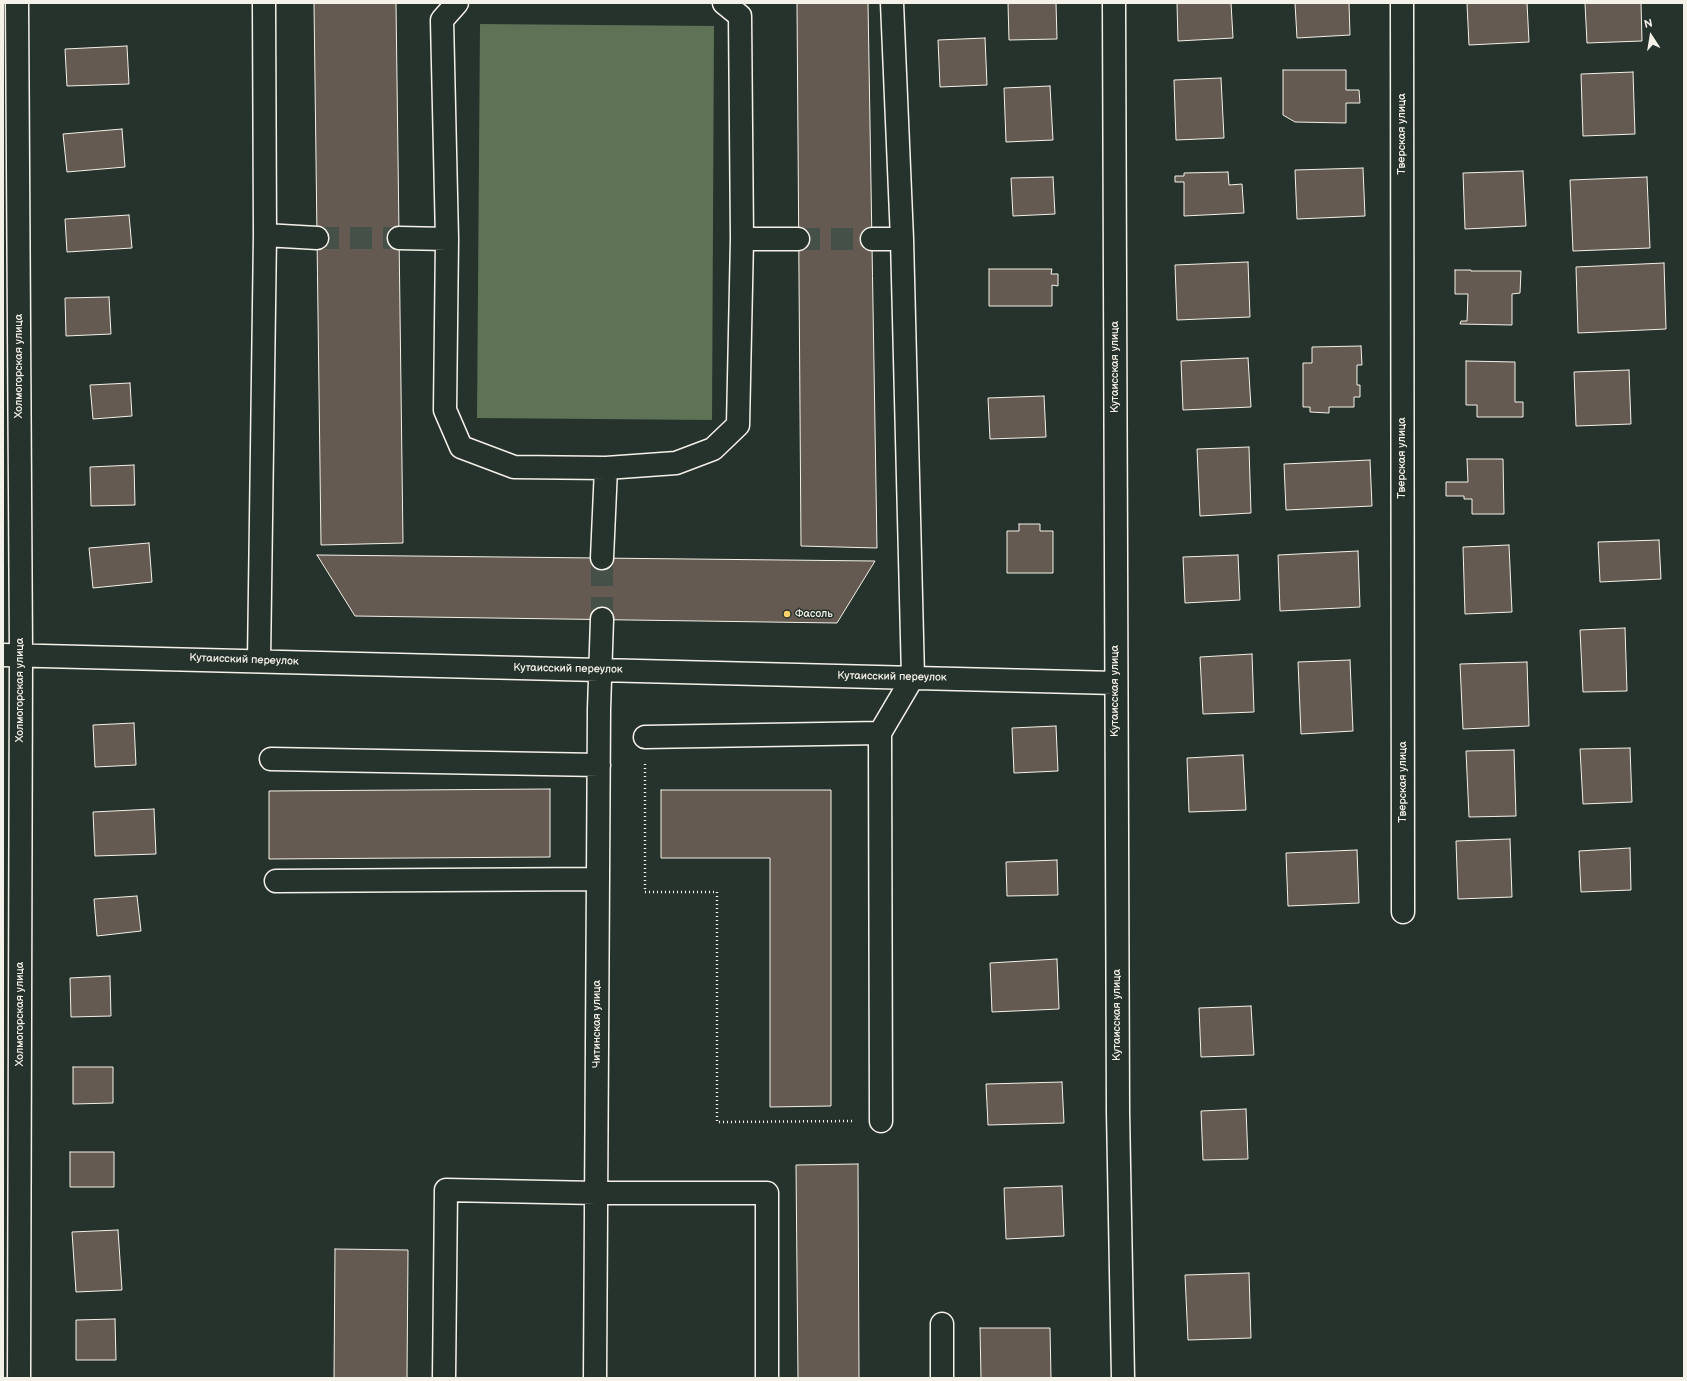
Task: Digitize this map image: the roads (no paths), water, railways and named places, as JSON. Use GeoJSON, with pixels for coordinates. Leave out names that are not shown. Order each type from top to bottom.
{"type":"FeatureCollection","features":[{"type":"Feature","properties":{"kind":"street","name":"Холмогорская улица"},"geometry":{"type":"LineString","coordinates":[[17,3],[12,654],[19,1378]]}},
{"type":"Feature","properties":{"kind":"street"},"geometry":{"type":"LineString","coordinates":[[259,661],[265,235],[264,3]]}},
{"type":"Feature","properties":{"kind":"street"},"geometry":{"type":"LineString","coordinates":[[456,3],[442,20],[447,239],[445,410],[462,447],[514,467],[606,468],[676,463],[714,449],[738,424],[742,238],[740,16],[724,3]]}},
{"type":"Feature","properties":{"kind":"street"},"geometry":{"type":"LineString","coordinates":[[881,1121],[880,733],[913,678],[902,239],[892,3]]}},
{"type":"Feature","properties":{"kind":"street","name":"Кутаисская улица"},"geometry":{"type":"LineString","coordinates":[[1114,3],[1115,683],[1118,1112],[1123,1378]]}},
{"type":"Feature","properties":{"kind":"street","name":"Тверская улица"},"geometry":{"type":"LineString","coordinates":[[1402,3],[1403,912]]}},
{"type":"Feature","properties":{"kind":"street"},"geometry":{"type":"LineString","coordinates":[[265,235],[317,238]]}},
{"type":"Feature","properties":{"kind":"street"},"geometry":{"type":"LineString","coordinates":[[399,238],[447,239]]}},
{"type":"Feature","properties":{"kind":"street"},"geometry":{"type":"LineString","coordinates":[[742,238],[798,239]]}},
{"type":"Feature","properties":{"kind":"street"},"geometry":{"type":"LineString","coordinates":[[872,239],[902,239]]}},
{"type":"Feature","properties":{"kind":"street"},"geometry":{"type":"LineString","coordinates":[[602,558],[606,468]]}},
{"type":"Feature","properties":{"kind":"street","name":"Читинская улица"},"geometry":{"type":"LineString","coordinates":[[595,1378],[599,765],[602,619]]}},
{"type":"Feature","properties":{"kind":"street","name":"Кутаисский переулок"},"geometry":{"type":"LineString","coordinates":[[12,654],[1115,683]]}},
{"type":"Feature","properties":{"kind":"street"},"geometry":{"type":"LineString","coordinates":[[645,736],[880,733]]}},
{"type":"Feature","properties":{"kind":"street"},"geometry":{"type":"LineString","coordinates":[[271,759],[599,765]]}},
{"type":"Feature","properties":{"kind":"street"},"geometry":{"type":"LineString","coordinates":[[276,881],[598,879]]}},
{"type":"Feature","properties":{"kind":"street"},"geometry":{"type":"LineString","coordinates":[[444,1378],[446,1190],[596,1193],[767,1193],[767,1378]]}},
{"type":"Feature","properties":{"kind":"street"},"geometry":{"type":"LineString","coordinates":[[942,1324],[942,1378]]}},
{"type":"Feature","properties":{"kind":"tunnel"},"geometry":{"type":"LineString","coordinates":[[317,238],[399,238]]}},
{"type":"Feature","properties":{"kind":"tunnel"},"geometry":{"type":"LineString","coordinates":[[798,239],[872,239]]}},
{"type":"Feature","properties":{"kind":"tunnel"},"geometry":{"type":"LineString","coordinates":[[602,558],[602,619]]}},
{"type":"Feature","properties":{"kind":"place","name":"Фасоль"},"geometry":{"type":"Point","coordinates":[787,614]}}]}
